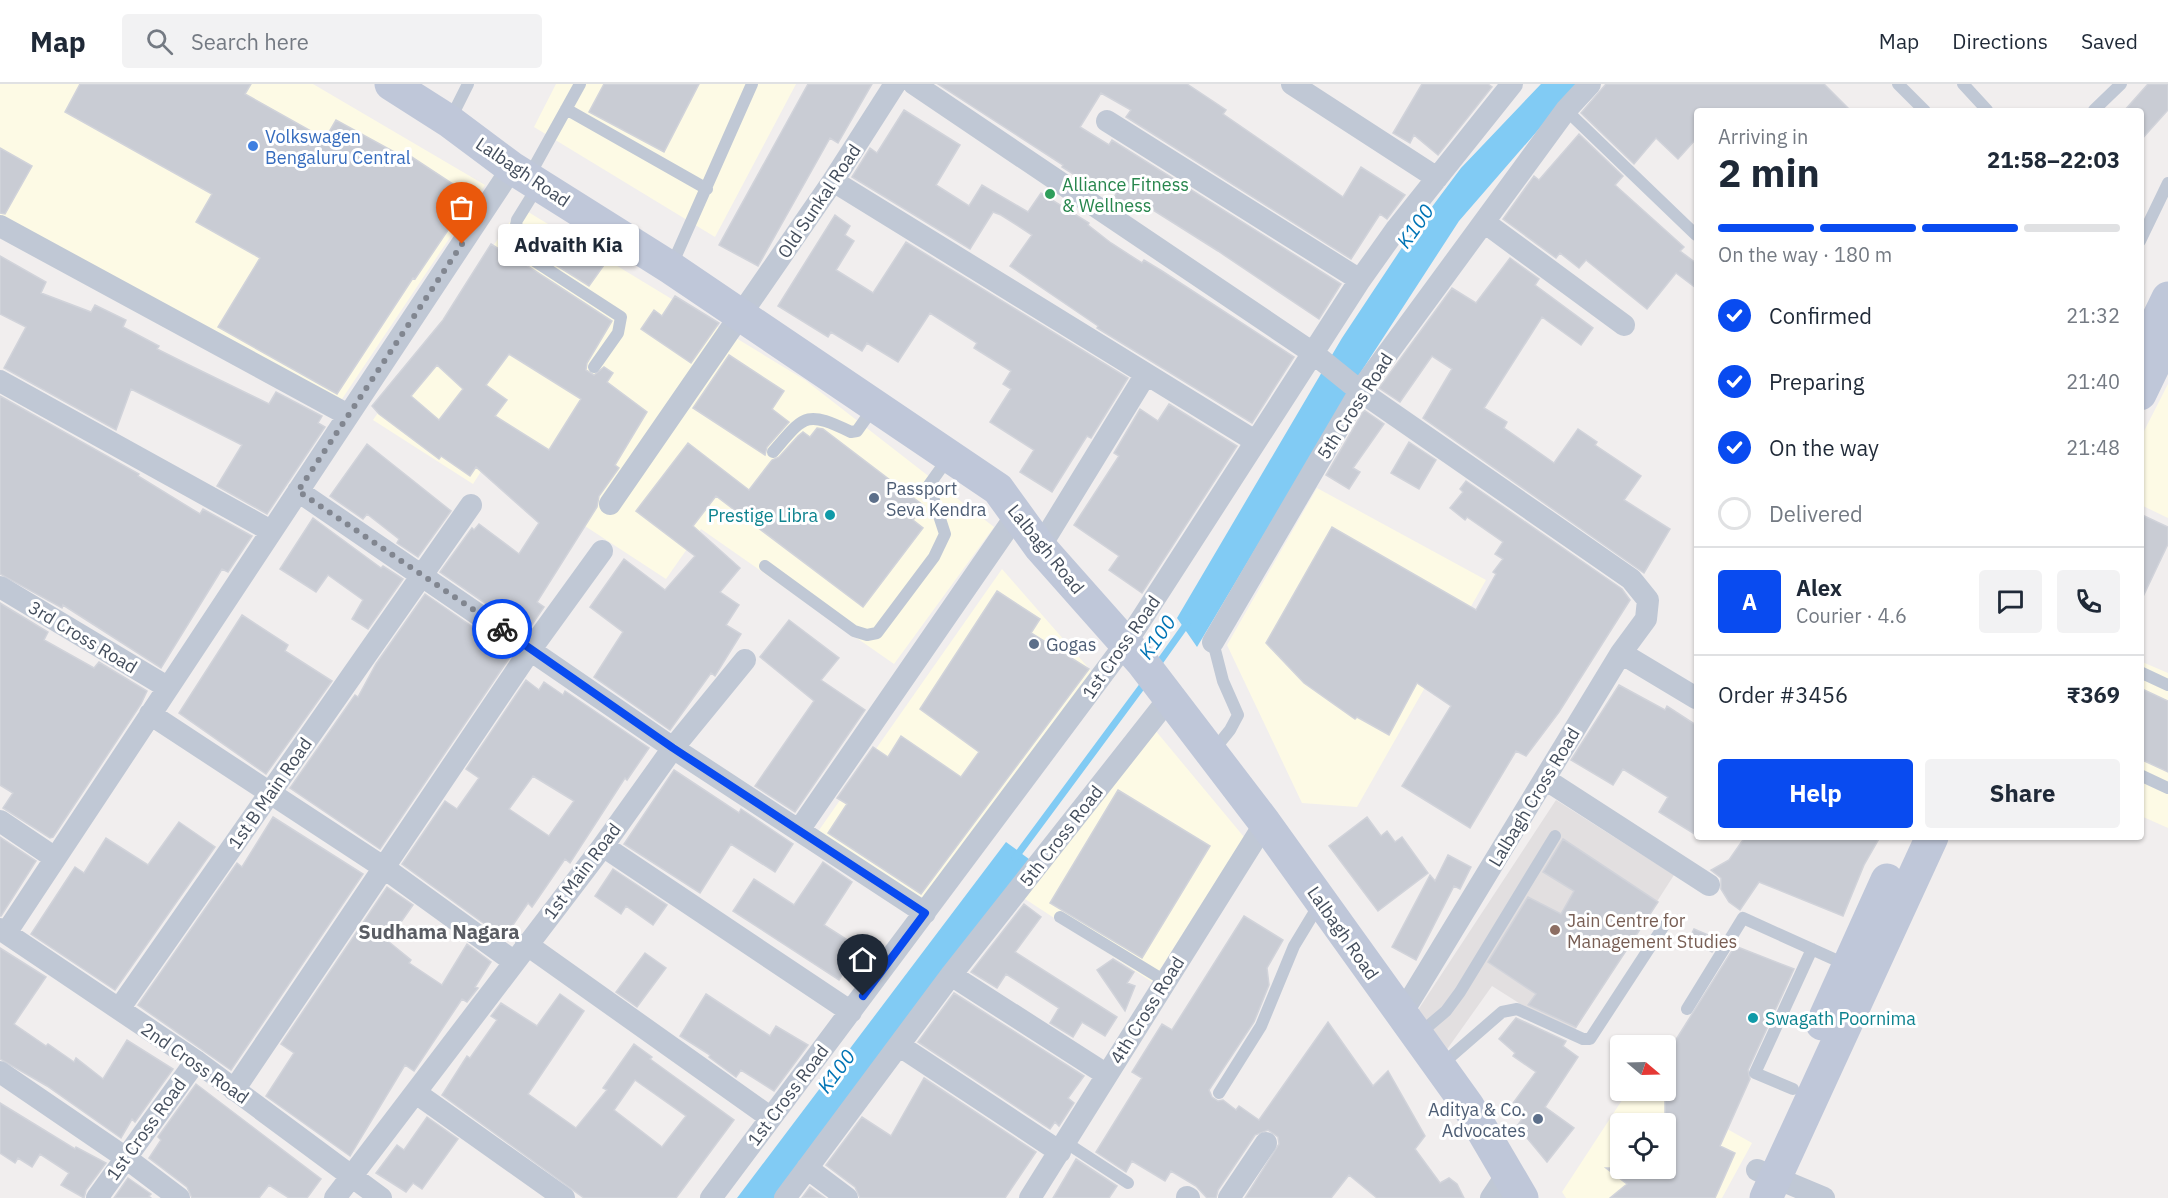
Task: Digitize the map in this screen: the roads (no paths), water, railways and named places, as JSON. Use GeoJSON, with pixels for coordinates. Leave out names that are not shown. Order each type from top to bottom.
{"type":"FeatureCollection","features":[{"type":"Feature","properties":{"kind":"main road","name":"Lalbagh Road"},"geometry":{"type":"LineString","coordinates":[[391,84],[449,121],[527,177],[671,268],[998,489],[1040,547],[1170,697],[1265,823],[1468,1106],[1507,1190]]}},
{"type":"Feature","properties":{"kind":"main road"},"geometry":{"type":"LineString","coordinates":[[2144,370],[2149,341],[2168,298]]}},
{"type":"Feature","properties":{"kind":"main road"},"geometry":{"type":"LineString","coordinates":[[1761,1186],[1793,1089],[1906,840]]}},
{"type":"Feature","properties":{"kind":"main road"},"geometry":{"type":"LineString","coordinates":[[1761,1186],[1931,840]]}},
{"type":"Feature","properties":{"kind":"street","name":"Old Sunkal Road"},"geometry":{"type":"LineString","coordinates":[[610,504],[833,181],[895,84]]}},
{"type":"Feature","properties":{"kind":"street","name":"Lalbagh Cross Road"},"geometry":{"type":"LineString","coordinates":[[914,84],[1321,360],[1357,388],[1631,579],[1648,600],[1646,619],[1622,653],[1545,779],[1409,1025]]}},
{"type":"Feature","properties":{"kind":"street"},"geometry":{"type":"LineString","coordinates":[[1292,84],[1437,178]]}},
{"type":"Feature","properties":{"kind":"street","name":"1st Cross Road"},"geometry":{"type":"LineString","coordinates":[[711,1198],[925,913],[1134,653],[1256,441],[1321,360],[1360,280],[1511,84]]}},
{"type":"Feature","properties":{"kind":"street","name":"5th Cross Road"},"geometry":{"type":"LineString","coordinates":[[1213,642],[1357,388],[1566,110],[1590,84]]}},
{"type":"Feature","properties":{"kind":"street"},"geometry":{"type":"LineString","coordinates":[[1107,121],[1360,280]]}},
{"type":"Feature","properties":{"kind":"street"},"geometry":{"type":"LineString","coordinates":[[3,931],[55,858],[166,687],[348,416],[527,177]]}},
{"type":"Feature","properties":{"kind":"street"},"geometry":{"type":"LineString","coordinates":[[833,181],[1256,441]]}},
{"type":"Feature","properties":{"kind":"street"},"geometry":{"type":"LineString","coordinates":[[1484,222],[1624,325]]}},
{"type":"Feature","properties":{"kind":"street"},"geometry":{"type":"LineString","coordinates":[[0,226],[348,416]]}},
{"type":"Feature","properties":{"kind":"street"},"geometry":{"type":"LineString","coordinates":[[1040,547],[1146,374]]}},
{"type":"Feature","properties":{"kind":"street"},"geometry":{"type":"LineString","coordinates":[[0,381],[271,531]]}},
{"type":"Feature","properties":{"kind":"street"},"geometry":{"type":"LineString","coordinates":[[298,491],[673,748],[925,913]]}},
{"type":"Feature","properties":{"kind":"street","name":"1st B Main Road"},"geometry":{"type":"LineString","coordinates":[[119,1009],[471,505]]}},
{"type":"Feature","properties":{"kind":"street"},"geometry":{"type":"LineString","coordinates":[[800,830],[1017,514]]}},
{"type":"Feature","properties":{"kind":"street"},"geometry":{"type":"LineString","coordinates":[[234,1090],[382,867],[531,649],[602,551]]}},
{"type":"Feature","properties":{"kind":"street","name":"3rd Cross Road"},"geometry":{"type":"LineString","coordinates":[[0,587],[166,687]]}},
{"type":"Feature","properties":{"kind":"street"},"geometry":{"type":"LineString","coordinates":[[1622,653],[1694,697]]}},
{"type":"Feature","properties":{"kind":"street","name":"1st Main Road"},"geometry":{"type":"LineString","coordinates":[[335,1198],[603,846],[673,748],[745,660]]}},
{"type":"Feature","properties":{"kind":"street","name":"5th Cross Road"},"geometry":{"type":"LineString","coordinates":[[900,1046],[951,975],[1170,697]]}},
{"type":"Feature","properties":{"kind":"street"},"geometry":{"type":"LineString","coordinates":[[150,714],[771,1118]]}},
{"type":"Feature","properties":{"kind":"street"},"geometry":{"type":"LineString","coordinates":[[1545,779],[1709,885]]}},
{"type":"Feature","properties":{"kind":"street"},"geometry":{"type":"LineString","coordinates":[[0,821],[55,858]]}},
{"type":"Feature","properties":{"kind":"street","name":"4th Cross Road"},"geometry":{"type":"LineString","coordinates":[[1030,1198],[1265,823]]}},
{"type":"Feature","properties":{"kind":"street"},"geometry":{"type":"LineString","coordinates":[[603,846],[850,1012]]}},
{"type":"Feature","properties":{"kind":"street","name":"2nd Cross Road"},"geometry":{"type":"LineString","coordinates":[[3,931],[196,1061],[381,1198]]}},
{"type":"Feature","properties":{"kind":"street"},"geometry":{"type":"LineString","coordinates":[[951,975],[1107,1075]]}},
{"type":"Feature","properties":{"kind":"street"},"geometry":{"type":"LineString","coordinates":[[785,1198],[900,1046],[1063,1147]]}},
{"type":"Feature","properties":{"kind":"street","name":"1st Cross Road"},"geometry":{"type":"LineString","coordinates":[[97,1198],[196,1061]]}},
{"type":"Feature","properties":{"kind":"street"},"geometry":{"type":"LineString","coordinates":[[0,1072],[126,1158],[179,1198]]}},
{"type":"Feature","properties":{"kind":"street"},"geometry":{"type":"LineString","coordinates":[[416,1093],[564,1198]]}},
{"type":"Feature","properties":{"kind":"street"},"geometry":{"type":"LineString","coordinates":[[1229,1198],[1266,1143]]}},
{"type":"Feature","properties":{"kind":"street"},"geometry":{"type":"LineString","coordinates":[[807,1168],[847,1198]]}},
{"type":"Feature","properties":{"kind":"street"},"geometry":{"type":"LineString","coordinates":[[1761,1186],[1824,1198]]}},
{"type":"Feature","properties":{"kind":"lane"},"geometry":{"type":"LineString","coordinates":[[449,121],[468,84]]}},
{"type":"Feature","properties":{"kind":"lane"},"geometry":{"type":"LineString","coordinates":[[580,84],[527,177],[513,240],[530,258],[621,317],[618,333],[594,367]]}},
{"type":"Feature","properties":{"kind":"lane"},"geometry":{"type":"LineString","coordinates":[[671,268],[752,84]]}},
{"type":"Feature","properties":{"kind":"lane"},"geometry":{"type":"LineString","coordinates":[[1898,84],[1923,108]]}},
{"type":"Feature","properties":{"kind":"lane"},"geometry":{"type":"LineString","coordinates":[[1964,84],[1986,108]]}},
{"type":"Feature","properties":{"kind":"lane"},"geometry":{"type":"LineString","coordinates":[[2096,108],[2121,84]]}},
{"type":"Feature","properties":{"kind":"lane"},"geometry":{"type":"LineString","coordinates":[[566,110],[707,189]]}},
{"type":"Feature","properties":{"kind":"lane"},"geometry":{"type":"LineString","coordinates":[[1566,110],[1694,233]]}},
{"type":"Feature","properties":{"kind":"lane"},"geometry":{"type":"LineString","coordinates":[[2144,233],[2168,183]]}},
{"type":"Feature","properties":{"kind":"lane"},"geometry":{"type":"LineString","coordinates":[[773,452],[798,423],[820,418],[851,432],[857,431],[875,406]]}},
{"type":"Feature","properties":{"kind":"lane"},"geometry":{"type":"LineString","coordinates":[[765,567],[854,631],[867,635],[877,633],[934,557],[945,534],[929,485],[949,456]]}},
{"type":"Feature","properties":{"kind":"lane","name":"5th Cross Road"},"geometry":{"type":"LineString","coordinates":[[1212,752],[1230,730],[1238,715],[1223,681],[1213,642]]}},
{"type":"Feature","properties":{"kind":"lane"},"geometry":{"type":"LineString","coordinates":[[2144,674],[2168,685]]}},
{"type":"Feature","properties":{"kind":"lane"},"geometry":{"type":"LineString","coordinates":[[2144,777],[2168,788]]}},
{"type":"Feature","properties":{"kind":"lane"},"geometry":{"type":"LineString","coordinates":[[1409,1025],[1446,1011],[1460,992],[1555,836]]}},
{"type":"Feature","properties":{"kind":"lane"},"geometry":{"type":"LineString","coordinates":[[1219,1093],[1261,1026],[1294,946],[1321,902]]}},
{"type":"Feature","properties":{"kind":"lane"},"geometry":{"type":"LineString","coordinates":[[1060,917],[1165,981]]}},
{"type":"Feature","properties":{"kind":"lane"},"geometry":{"type":"LineString","coordinates":[[1687,1009],[1743,918],[1848,965]]}},
{"type":"Feature","properties":{"kind":"lane"},"geometry":{"type":"LineString","coordinates":[[1440,1067],[1502,1012],[1509,1009],[1517,1009],[1583,1040],[1590,1039],[1667,921]]}},
{"type":"Feature","properties":{"kind":"lane"},"geometry":{"type":"LineString","coordinates":[[1793,1089],[1755,1073],[1812,949]]}},
{"type":"Feature","properties":{"kind":"lane"},"geometry":{"type":"LineString","coordinates":[[1063,1147],[1128,1183]]}},
{"type":"Feature","properties":{"kind":"water","name":"K100"},"geometry":{"type":"Polygon","coordinates":[[[1541,84],[1578,84],[1459,221],[1357,378],[1197,647],[1177,618],[1342,338],[1405,243],[1461,168],[1541,84]]]}},
{"type":"Feature","properties":{"kind":"water","name":"K100"},"geometry":{"type":"Polygon","coordinates":[[[1006,842],[1029,859],[778,1198],[737,1198],[1006,842]]]}},
{"type":"Feature","properties":{"kind":"waterway","name":"K100"},"geometry":{"type":"LineString","coordinates":[[1156,667],[1188,622]]}},
{"type":"Feature","properties":{"kind":"waterway","name":"K100"},"geometry":{"type":"LineString","coordinates":[[1015,858],[1146,681]]}},
{"type":"Feature","properties":{"kind":"place","name":"Volkswagen Bengaluru Central"},"geometry":{"type":"Point","coordinates":[253,146]}},
{"type":"Feature","properties":{"kind":"place","name":"Alliance Fitness & Wellness"},"geometry":{"type":"Point","coordinates":[1050,194]}},
{"type":"Feature","properties":{"kind":"place","name":"Advaith Kia"},"geometry":{"type":"Point","coordinates":[462,244]}},
{"type":"Feature","properties":{"kind":"place","name":"Passport Seva Kendra"},"geometry":{"type":"Point","coordinates":[874,498]}},
{"type":"Feature","properties":{"kind":"place","name":"Prestige Libra"},"geometry":{"type":"Point","coordinates":[830,515]}},
{"type":"Feature","properties":{"kind":"place","name":"Gogas"},"geometry":{"type":"Point","coordinates":[1034,644]}},
{"type":"Feature","properties":{"kind":"place","name":"Jain Centre for Management Studies"},"geometry":{"type":"Point","coordinates":[1555,930]}},
{"type":"Feature","properties":{"kind":"place","name":"Swagath Poornima"},"geometry":{"type":"Point","coordinates":[1753,1018]}},
{"type":"Feature","properties":{"kind":"place","name":"Aditya & Co. Advocates"},"geometry":{"type":"Point","coordinates":[1538,1119]}},
{"type":"Feature","properties":{"kind":"district","name":"Sudhama Nagara"},"geometry":{"type":"Point","coordinates":[439,931]}}]}
